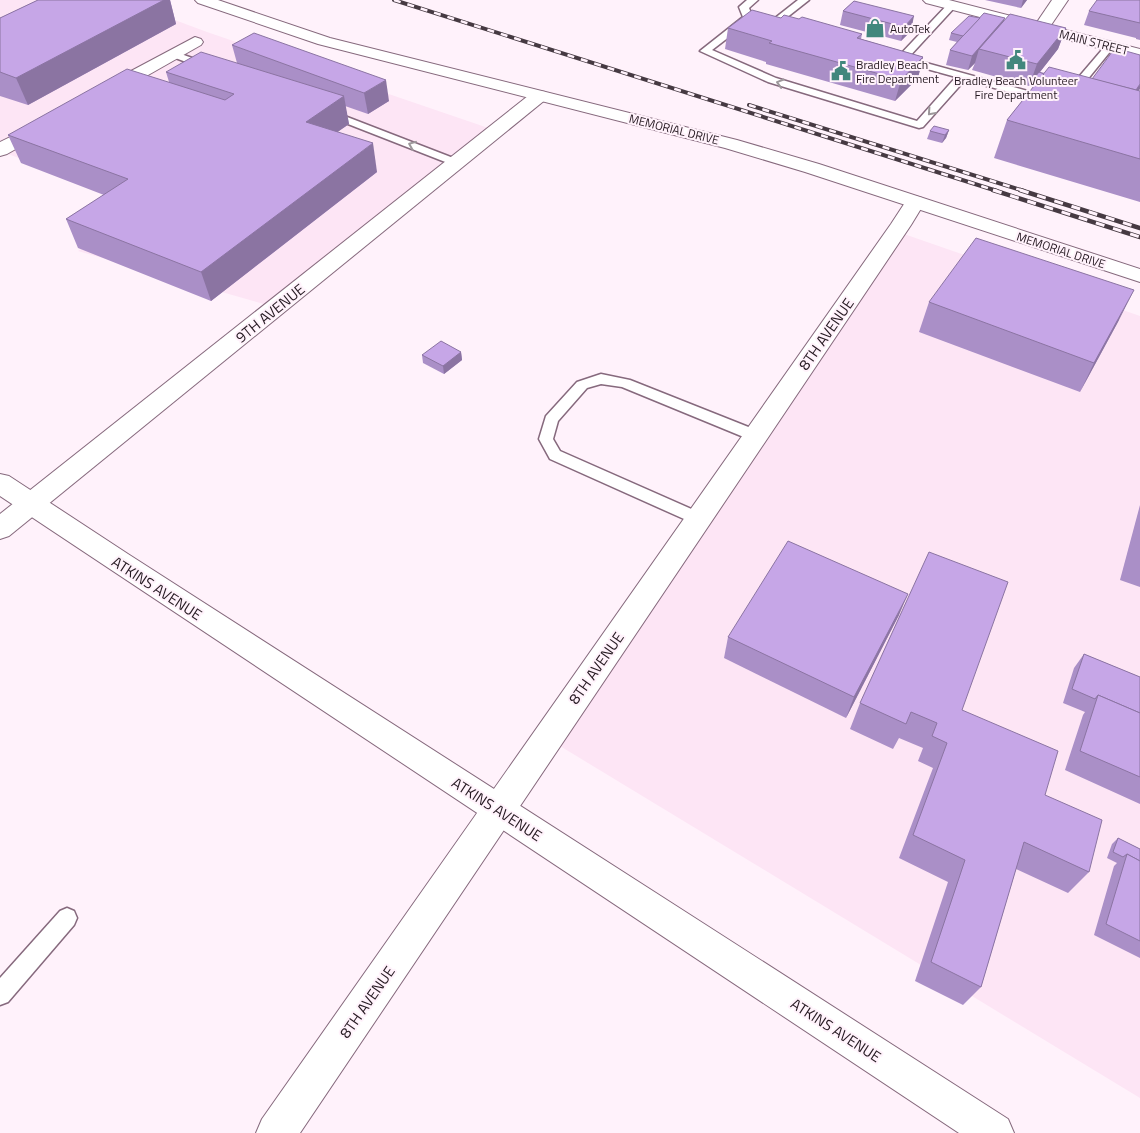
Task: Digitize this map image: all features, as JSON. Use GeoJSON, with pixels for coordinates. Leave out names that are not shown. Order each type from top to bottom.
{"type":"FeatureCollection","features":[{"type":"Feature","properties":{"kind":"street","name":"MEMORIAL DRIVE"},"geometry":{"type":"LineString","coordinates":[[203,0],[324,41],[731,144],[1140,276]]}},
{"type":"Feature","properties":{"kind":"street","name":"MAIN STREET"},"geometry":{"type":"LineString","coordinates":[[932,0],[1140,54]]}},
{"type":"Feature","properties":{"kind":"street"},"geometry":{"type":"LineString","coordinates":[[1041,28],[1060,0]]}},
{"type":"Feature","properties":{"kind":"street"},"geometry":{"type":"LineString","coordinates":[[95,98],[195,42]]}},
{"type":"Feature","properties":{"kind":"street","name":"9TH AVENUE"},"geometry":{"type":"LineString","coordinates":[[0,529],[539,96]]}},
{"type":"Feature","properties":{"kind":"street"},"geometry":{"type":"LineString","coordinates":[[0,150],[60,117]]}},
{"type":"Feature","properties":{"kind":"street","name":"8TH AVENUE"},"geometry":{"type":"LineString","coordinates":[[276,1133],[896,234],[915,202]]}},
{"type":"Feature","properties":{"kind":"street","name":"ATKINS AVENUE"},"geometry":{"type":"LineString","coordinates":[[0,483],[118,562],[994,1133]]}},
{"type":"Feature","properties":{"kind":"lane"},"geometry":{"type":"LineString","coordinates":[[753,0],[744,7],[765,22]]}},
{"type":"Feature","properties":{"kind":"lane"},"geometry":{"type":"LineString","coordinates":[[804,0],[765,22],[705,51],[772,80],[919,125],[963,76]]}},
{"type":"Feature","properties":{"kind":"lane"},"geometry":{"type":"LineString","coordinates":[[952,5],[897,58],[1062,104],[1110,46]]}},
{"type":"Feature","properties":{"kind":"lane"},"geometry":{"type":"LineString","coordinates":[[173,54],[221,72]]}},
{"type":"Feature","properties":{"kind":"lane"},"geometry":{"type":"LineString","coordinates":[[320,109],[457,163]]}},
{"type":"Feature","properties":{"kind":"lane"},"geometry":{"type":"LineString","coordinates":[[698,519],[555,455],[546,439],[551,419],[582,385],[600,379],[625,383],[756,436]]}},
{"type":"Feature","properties":{"kind":"lane"},"geometry":{"type":"LineString","coordinates":[[0,994],[67,918]]}},
{"type":"Feature","properties":{"kind":"shaded area"},"geometry":{"type":"Polygon","coordinates":[[[0,0],[121,0],[207,32],[500,132],[278,308],[78,251],[147,206],[0,151],[0,0]]]}},
{"type":"Feature","properties":{"kind":"shaded area"},"geometry":{"type":"Polygon","coordinates":[[[904,234],[1140,316],[1140,1098],[555,743],[904,234]]]}},
{"type":"Feature","properties":{"kind":"building"},"geometry":{"type":"Polygon","coordinates":[[[38,0],[164,0],[16,78],[0,72],[0,18],[38,0]]]}},
{"type":"Feature","properties":{"kind":"building"},"geometry":{"type":"Polygon","coordinates":[[[1097,0],[1140,0],[1140,23],[1089,11],[1097,0]]]}},
{"type":"Feature","properties":{"kind":"building"},"geometry":{"type":"Polygon","coordinates":[[[854,1],[914,16],[904,27],[843,11],[854,1]]]}},
{"type":"Feature","properties":{"kind":"building"},"geometry":{"type":"Polygon","coordinates":[[[752,10],[781,18],[784,15],[799,19],[802,17],[862,34],[857,38],[923,57],[901,80],[769,43],[772,41],[728,28],[752,10]]]}},
{"type":"Feature","properties":{"kind":"building"},"geometry":{"type":"Polygon","coordinates":[[[984,13],[1005,18],[972,56],[950,50],[984,13]]]}},
{"type":"Feature","properties":{"kind":"building"},"geometry":{"type":"Polygon","coordinates":[[[1010,14],[1066,28],[1037,64],[979,49],[1010,14]]]}},
{"type":"Feature","properties":{"kind":"building"},"geometry":{"type":"Polygon","coordinates":[[[969,16],[980,18],[963,36],[951,33],[969,16]]]}},
{"type":"Feature","properties":{"kind":"building"},"geometry":{"type":"Polygon","coordinates":[[[254,33],[386,80],[364,93],[232,45],[254,33]]]}},
{"type":"Feature","properties":{"kind":"building"},"geometry":{"type":"Polygon","coordinates":[[[1115,48],[1140,55],[1140,84],[1136,90],[1092,79],[1115,48]]]}},
{"type":"Feature","properties":{"kind":"building"},"geometry":{"type":"Polygon","coordinates":[[[201,52],[344,96],[306,122],[373,143],[201,272],[66,219],[128,179],[8,135],[127,69],[225,100],[234,94],[166,72],[201,52]]]}},
{"type":"Feature","properties":{"kind":"building"},"geometry":{"type":"Polygon","coordinates":[[[1049,67],[1140,91],[1140,159],[1007,120],[1049,67]]]}},
{"type":"Feature","properties":{"kind":"building"},"geometry":{"type":"Polygon","coordinates":[[[1039,72],[1044,74],[1040,78],[1035,77],[1039,72]]]}},
{"type":"Feature","properties":{"kind":"building"},"geometry":{"type":"Polygon","coordinates":[[[934,126],[949,130],[945,135],[930,131],[934,126]]]}},
{"type":"Feature","properties":{"kind":"building"},"geometry":{"type":"Polygon","coordinates":[[[976,238],[1134,290],[1094,363],[929,302],[976,238]]]}},
{"type":"Feature","properties":{"kind":"building"},"geometry":{"type":"Polygon","coordinates":[[[441,341],[461,352],[443,366],[422,355],[441,341]]]}},
{"type":"Feature","properties":{"kind":"building"},"geometry":{"type":"Polygon","coordinates":[[[788,541],[908,594],[854,697],[728,637],[788,541]]]}},
{"type":"Feature","properties":{"kind":"building"},"geometry":{"type":"Polygon","coordinates":[[[929,552],[1008,582],[962,710],[1058,751],[1045,795],[1102,820],[1089,872],[1024,842],[981,987],[931,962],[965,860],[913,835],[947,743],[932,736],[937,723],[911,712],[906,724],[860,703],[929,552]]]}},
{"type":"Feature","properties":{"kind":"building"},"geometry":{"type":"Polygon","coordinates":[[[1084,654],[1140,677],[1140,713],[1098,695],[1095,699],[1072,689],[1084,654]]]}},
{"type":"Feature","properties":{"kind":"building"},"geometry":{"type":"Polygon","coordinates":[[[1098,695],[1140,713],[1140,777],[1080,751],[1098,695]]]}},
{"type":"Feature","properties":{"kind":"building"},"geometry":{"type":"Polygon","coordinates":[[[1118,838],[1140,849],[1140,861],[1127,854],[1123,857],[1113,852],[1118,838]]]}},
{"type":"Feature","properties":{"kind":"building"},"geometry":{"type":"Polygon","coordinates":[[[1127,854],[1140,861],[1140,941],[1106,924],[1127,854]]]}},
{"type":"Feature","properties":{"kind":"railway"},"geometry":{"type":"LineString","coordinates":[[394,0],[997,191]]}},
{"type":"Feature","properties":{"kind":"railway"},"geometry":{"type":"LineString","coordinates":[[749,105],[1024,191]]}},
{"type":"Feature","properties":{"kind":"railway"},"geometry":{"type":"LineString","coordinates":[[993,190],[1140,237]]}},
{"type":"Feature","properties":{"kind":"railway"},"geometry":{"type":"LineString","coordinates":[[1020,190],[1140,228]]}},
{"type":"Feature","properties":{"kind":"place","name":"AutoTek"},"geometry":{"type":"Point","coordinates":[875,28]}},
{"type":"Feature","properties":{"kind":"place","name":"Bradley Beach Volunteer Fire Department"},"geometry":{"type":"Point","coordinates":[1016,60]}},
{"type":"Feature","properties":{"kind":"place","name":"Bradley Beach Fire Department"},"geometry":{"type":"Point","coordinates":[841,71]}}]}
